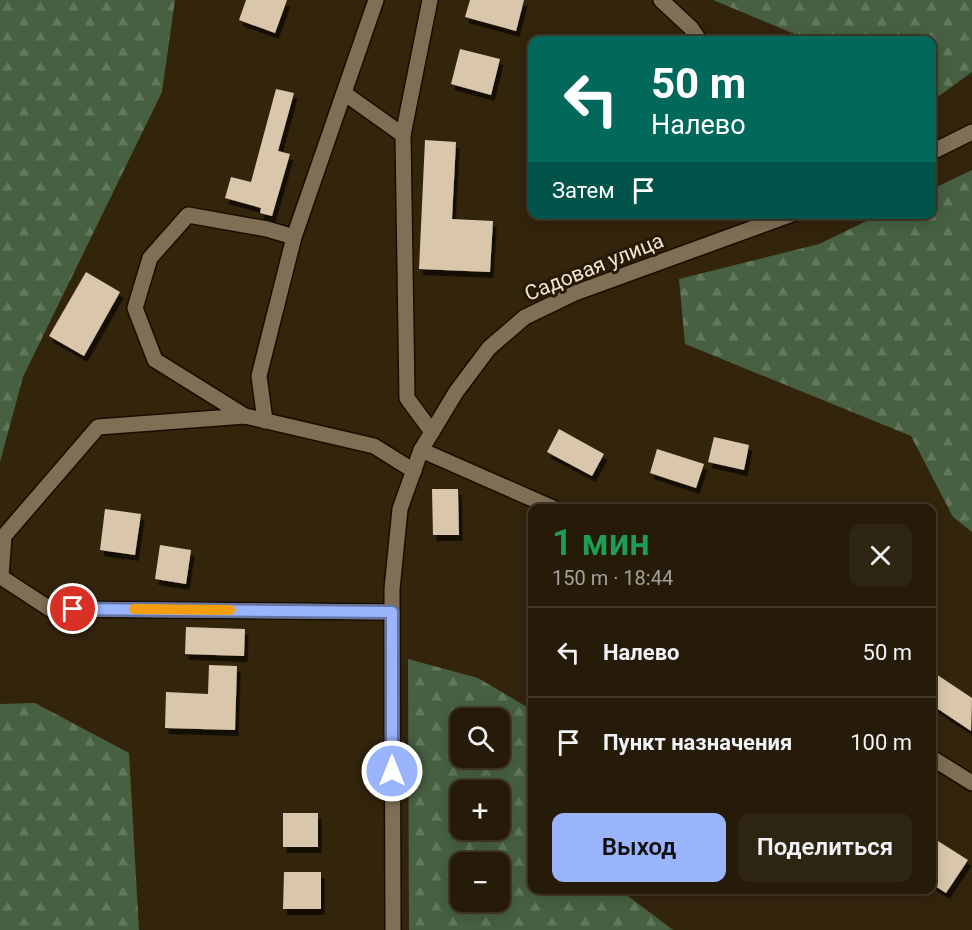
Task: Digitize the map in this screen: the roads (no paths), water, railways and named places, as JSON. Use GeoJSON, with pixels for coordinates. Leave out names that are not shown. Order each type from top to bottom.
{"type":"FeatureCollection","features":[{"type":"Feature","properties":{"kind":"street"},"geometry":{"type":"LineString","coordinates":[[265,421],[259,376],[294,237],[376,0]]}},
{"type":"Feature","properties":{"kind":"street"},"geometry":{"type":"LineString","coordinates":[[430,0],[403,135],[407,398],[432,432]]}},
{"type":"Feature","properties":{"kind":"street"},"geometry":{"type":"LineString","coordinates":[[661,0],[696,36]]}},
{"type":"Feature","properties":{"kind":"street"},"geometry":{"type":"LineString","coordinates":[[344,93],[403,135]]}},
{"type":"Feature","properties":{"kind":"street"},"geometry":{"type":"LineString","coordinates":[[936,150],[972,132]]}},
{"type":"Feature","properties":{"kind":"street"},"geometry":{"type":"LineString","coordinates":[[294,237],[267,229],[188,215],[150,258],[135,308],[155,360],[245,416],[374,446],[414,471]]}},
{"type":"Feature","properties":{"kind":"street","name":"Садовая улица"},"geometry":{"type":"LineString","coordinates":[[393,930],[392,589],[400,509],[422,450],[456,392],[489,348],[525,317],[575,293],[750,222],[766,219]]}},
{"type":"Feature","properties":{"kind":"street"},"geometry":{"type":"LineString","coordinates":[[245,416],[98,427],[4,536],[1,577],[50,609],[392,612]]}},
{"type":"Feature","properties":{"kind":"street"},"geometry":{"type":"LineString","coordinates":[[422,450],[544,504]]}},
{"type":"Feature","properties":{"kind":"street"},"geometry":{"type":"LineString","coordinates":[[936,760],[972,783]]}}]}
